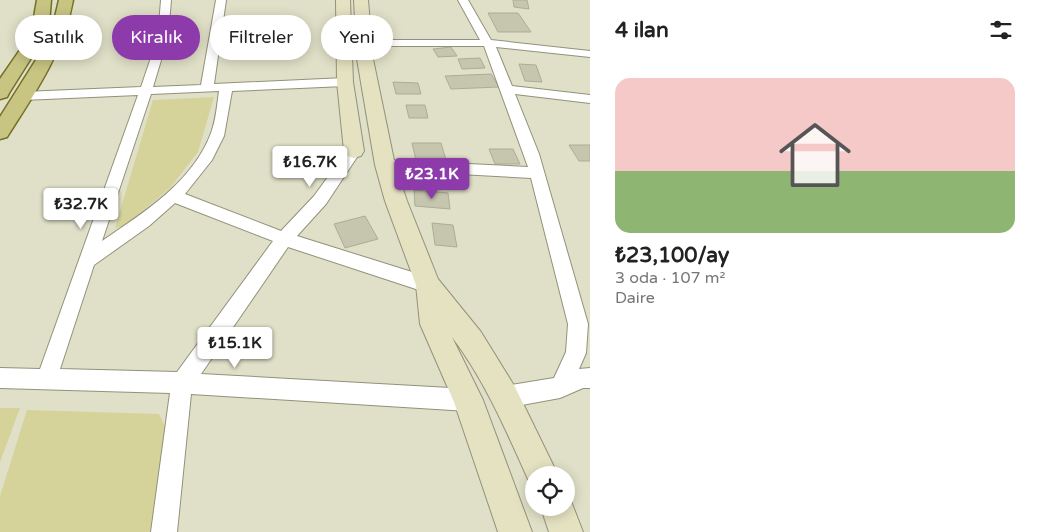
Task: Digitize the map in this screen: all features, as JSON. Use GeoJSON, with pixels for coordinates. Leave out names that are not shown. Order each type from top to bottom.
{"type":"FeatureCollection","features":[{"type":"Feature","properties":{"kind":"main road"},"geometry":{"type":"LineString","coordinates":[[0,93],[30,48],[41,23],[44,0]]}},
{"type":"Feature","properties":{"kind":"main road"},"geometry":{"type":"LineString","coordinates":[[0,132],[50,49],[64,17],[66,0]]}},
{"type":"Feature","properties":{"kind":"main road"},"geometry":{"type":"LineString","coordinates":[[343,0],[345,82],[354,151]]}},
{"type":"Feature","properties":{"kind":"main road"},"geometry":{"type":"LineString","coordinates":[[361,0],[362,15]]}},
{"type":"Feature","properties":{"kind":"main road"},"geometry":{"type":"LineString","coordinates":[[367,60],[385,165],[396,201],[428,285],[433,324],[468,400],[515,532]]}},
{"type":"Feature","properties":{"kind":"main road"},"geometry":{"type":"LineString","coordinates":[[354,151],[374,106]]}},
{"type":"Feature","properties":{"kind":"main road"},"geometry":{"type":"LineString","coordinates":[[428,285],[472,341],[505,397],[538,466]]}},
{"type":"Feature","properties":{"kind":"main road"},"geometry":{"type":"LineString","coordinates":[[560,516],[566,532]]}},
{"type":"Feature","properties":{"kind":"street"},"geometry":{"type":"LineString","coordinates":[[46,380],[163,38],[166,0]]}},
{"type":"Feature","properties":{"kind":"street"},"geometry":{"type":"LineString","coordinates":[[207,88],[222,0]]}},
{"type":"Feature","properties":{"kind":"street"},"geometry":{"type":"LineString","coordinates":[[463,0],[494,54],[537,173],[584,325],[576,353],[560,387]]}},
{"type":"Feature","properties":{"kind":"street"},"geometry":{"type":"LineString","coordinates":[[393,42],[488,44],[590,54]]}},
{"type":"Feature","properties":{"kind":"street"},"geometry":{"type":"LineString","coordinates":[[23,96],[345,82]]}},
{"type":"Feature","properties":{"kind":"street"},"geometry":{"type":"LineString","coordinates":[[87,261],[175,197],[202,162],[217,135],[226,87]]}},
{"type":"Feature","properties":{"kind":"street"},"geometry":{"type":"LineString","coordinates":[[507,89],[590,99]]}},
{"type":"Feature","properties":{"kind":"street"},"geometry":{"type":"LineString","coordinates":[[164,532],[182,384],[283,240],[320,200],[354,151]]}},
{"type":"Feature","properties":{"kind":"street"},"geometry":{"type":"LineString","coordinates":[[385,165],[537,173]]}},
{"type":"Feature","properties":{"kind":"street"},"geometry":{"type":"LineString","coordinates":[[175,197],[283,240],[428,285]]}},
{"type":"Feature","properties":{"kind":"street"},"geometry":{"type":"LineString","coordinates":[[0,378],[182,384],[468,400]]}},
{"type":"Feature","properties":{"kind":"street"},"geometry":{"type":"LineString","coordinates":[[505,397],[560,387],[584,378],[590,378]]}},
{"type":"Feature","properties":{"kind":"shaded area"},"geometry":{"type":"Polygon","coordinates":[[[214,97],[198,152],[170,188],[124,226],[115,228],[153,100],[214,97]]]}},
{"type":"Feature","properties":{"kind":"shaded area"},"geometry":{"type":"Polygon","coordinates":[[[0,408],[20,408],[0,462],[0,408]]]}},
{"type":"Feature","properties":{"kind":"shaded area"},"geometry":{"type":"Polygon","coordinates":[[[27,410],[159,414],[167,430],[150,532],[0,532],[0,496],[27,410]]]}},
{"type":"Feature","properties":{"kind":"building"},"geometry":{"type":"Polygon","coordinates":[[[513,0],[527,0],[529,9],[514,7],[513,0]]]}},
{"type":"Feature","properties":{"kind":"building"},"geometry":{"type":"Polygon","coordinates":[[[488,13],[518,13],[531,32],[498,32],[488,13]]]}},
{"type":"Feature","properties":{"kind":"building"},"geometry":{"type":"Polygon","coordinates":[[[451,47],[457,56],[438,57],[433,49],[451,47]]]}},
{"type":"Feature","properties":{"kind":"building"},"geometry":{"type":"Polygon","coordinates":[[[480,58],[485,68],[462,69],[458,59],[480,58]]]}},
{"type":"Feature","properties":{"kind":"building"},"geometry":{"type":"Polygon","coordinates":[[[519,64],[536,65],[542,82],[525,81],[519,64]]]}},
{"type":"Feature","properties":{"kind":"building"},"geometry":{"type":"Polygon","coordinates":[[[491,74],[499,87],[451,89],[445,76],[491,74]]]}},
{"type":"Feature","properties":{"kind":"building"},"geometry":{"type":"Polygon","coordinates":[[[393,82],[418,83],[421,94],[396,94],[393,82]]]}},
{"type":"Feature","properties":{"kind":"building"},"geometry":{"type":"Polygon","coordinates":[[[406,105],[425,105],[428,118],[409,118],[406,105]]]}},
{"type":"Feature","properties":{"kind":"building"},"geometry":{"type":"Polygon","coordinates":[[[412,143],[441,143],[446,160],[416,160],[412,143]]]}},
{"type":"Feature","properties":{"kind":"building"},"geometry":{"type":"Polygon","coordinates":[[[569,145],[590,145],[590,161],[579,161],[569,145]]]}},
{"type":"Feature","properties":{"kind":"building"},"geometry":{"type":"Polygon","coordinates":[[[489,149],[513,149],[520,164],[495,164],[489,149]]]}},
{"type":"Feature","properties":{"kind":"building"},"geometry":{"type":"Polygon","coordinates":[[[419,175],[443,176],[445,188],[421,187],[419,175]]]}},
{"type":"Feature","properties":{"kind":"building"},"geometry":{"type":"Polygon","coordinates":[[[414,190],[448,193],[450,209],[415,206],[414,190]]]}},
{"type":"Feature","properties":{"kind":"building"},"geometry":{"type":"Polygon","coordinates":[[[365,216],[378,239],[345,248],[334,224],[365,216]]]}},
{"type":"Feature","properties":{"kind":"building"},"geometry":{"type":"Polygon","coordinates":[[[432,223],[453,225],[457,247],[435,245],[432,223]]]}}]}
